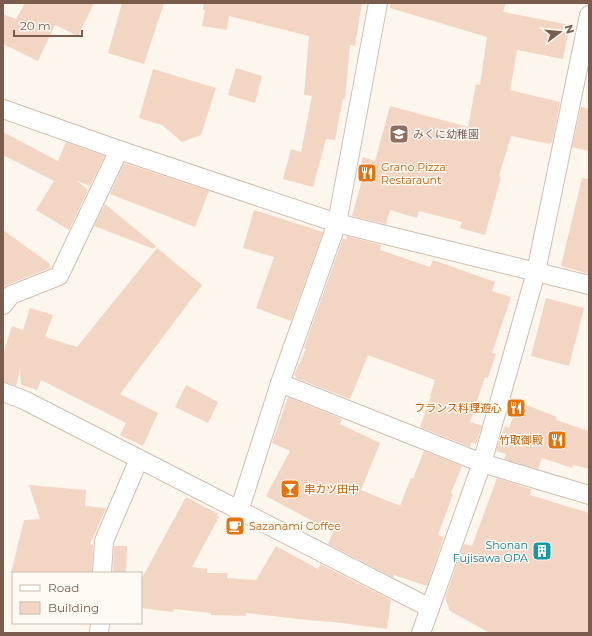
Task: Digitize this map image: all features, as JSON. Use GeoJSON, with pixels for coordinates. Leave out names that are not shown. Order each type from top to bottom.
{"type":"FeatureCollection","features":[{"type":"Feature","properties":{"kind":"street"},"geometry":{"type":"LineString","coordinates":[[239,511],[280,383],[337,223],[378,3]]}},
{"type":"Feature","properties":{"kind":"street"},"geometry":{"type":"LineString","coordinates":[[421,633],[482,463],[536,272],[582,83],[589,15]]}},
{"type":"Feature","properties":{"kind":"street"},"geometry":{"type":"LineString","coordinates":[[3,109],[119,150],[337,223],[589,285]]}},
{"type":"Feature","properties":{"kind":"street"},"geometry":{"type":"LineString","coordinates":[[3,305],[11,295],[59,276],[119,150]]}},
{"type":"Feature","properties":{"kind":"street"},"geometry":{"type":"LineString","coordinates":[[280,383],[482,463],[589,495]]}},
{"type":"Feature","properties":{"kind":"street"},"geometry":{"type":"LineString","coordinates":[[3,392],[24,400],[430,608]]}},
{"type":"Feature","properties":{"kind":"street"},"geometry":{"type":"LineString","coordinates":[[102,572],[104,542],[139,459]]}},
{"type":"Feature","properties":{"kind":"building"},"geometry":{"type":"Polygon","coordinates":[[[25,3],[94,3],[78,36],[55,25],[38,61],[3,44],[3,14],[16,19],[25,3]]]}},
{"type":"Feature","properties":{"kind":"building"},"geometry":{"type":"Polygon","coordinates":[[[122,3],[164,3],[144,64],[108,53],[122,3]]]}},
{"type":"Feature","properties":{"kind":"building"},"geometry":{"type":"Polygon","coordinates":[[[204,3],[362,3],[355,46],[350,45],[345,99],[343,99],[335,140],[326,139],[313,187],[283,179],[291,149],[301,152],[312,96],[304,95],[309,36],[229,16],[227,30],[202,26],[205,10],[203,10],[204,3]]]}},
{"type":"Feature","properties":{"kind":"building"},"geometry":{"type":"Polygon","coordinates":[[[390,3],[506,3],[503,12],[570,25],[563,59],[517,50],[510,90],[560,102],[552,143],[550,142],[550,144],[511,136],[499,176],[501,177],[485,235],[460,228],[462,222],[419,211],[417,218],[390,210],[386,224],[352,216],[362,180],[357,178],[363,157],[375,161],[390,106],[468,127],[476,84],[480,85],[487,37],[390,8],[390,3]]]}},
{"type":"Feature","properties":{"kind":"building"},"geometry":{"type":"Polygon","coordinates":[[[236,68],[262,76],[255,103],[228,95],[236,68]]]}},
{"type":"Feature","properties":{"kind":"building"},"geometry":{"type":"Polygon","coordinates":[[[153,69],[216,88],[201,135],[182,142],[162,125],[139,118],[153,69]]]}},
{"type":"Feature","properties":{"kind":"building"},"geometry":{"type":"Polygon","coordinates":[[[581,107],[589,109],[589,151],[572,147],[581,107]]]}},
{"type":"Feature","properties":{"kind":"building"},"geometry":{"type":"Polygon","coordinates":[[[3,132],[58,161],[66,142],[105,156],[90,186],[77,181],[88,190],[69,230],[36,210],[54,181],[3,155],[3,132]]]}},
{"type":"Feature","properties":{"kind":"building"},"geometry":{"type":"Polygon","coordinates":[[[124,163],[209,191],[195,227],[110,194],[124,163]]]}},
{"type":"Feature","properties":{"kind":"building"},"geometry":{"type":"Polygon","coordinates":[[[582,178],[589,179],[589,274],[561,266],[582,178]]]}},
{"type":"Feature","properties":{"kind":"building"},"geometry":{"type":"Polygon","coordinates":[[[105,204],[156,246],[154,249],[94,226],[105,204]]]}},
{"type":"Feature","properties":{"kind":"building"},"geometry":{"type":"Polygon","coordinates":[[[254,210],[323,232],[291,321],[256,308],[274,257],[243,248],[254,210]]]}},
{"type":"Feature","properties":{"kind":"building"},"geometry":{"type":"Polygon","coordinates":[[[3,230],[50,264],[49,266],[51,267],[3,288],[3,230]]]}},
{"type":"Feature","properties":{"kind":"building"},"geometry":{"type":"Polygon","coordinates":[[[347,236],[381,245],[380,250],[430,267],[433,260],[495,282],[492,291],[511,297],[492,353],[496,354],[488,378],[485,377],[470,422],[482,426],[476,444],[471,442],[470,447],[420,427],[435,380],[368,355],[350,399],[296,378],[294,375],[306,349],[304,348],[343,238],[346,240],[347,236]]]}},
{"type":"Feature","properties":{"kind":"building"},"geometry":{"type":"Polygon","coordinates":[[[157,248],[202,285],[120,394],[158,413],[143,446],[120,435],[126,423],[41,380],[37,390],[21,385],[20,369],[16,386],[3,382],[3,354],[12,326],[23,330],[30,308],[53,315],[45,337],[77,347],[157,248]]]}},
{"type":"Feature","properties":{"kind":"building"},"geometry":{"type":"Polygon","coordinates":[[[546,298],[584,308],[569,366],[531,356],[546,298]]]}},
{"type":"Feature","properties":{"kind":"building"},"geometry":{"type":"Polygon","coordinates":[[[186,385],[218,402],[208,423],[175,407],[186,385]]]}},
{"type":"Feature","properties":{"kind":"building"},"geometry":{"type":"Polygon","coordinates":[[[288,397],[342,419],[340,424],[380,443],[361,490],[400,506],[424,451],[462,466],[451,493],[453,494],[438,535],[444,537],[427,586],[394,575],[394,578],[328,544],[333,532],[266,496],[290,451],[272,443],[288,397]]]}},
{"type":"Feature","properties":{"kind":"building"},"geometry":{"type":"Polygon","coordinates":[[[519,402],[557,417],[556,420],[589,431],[589,469],[573,465],[572,468],[542,458],[538,469],[504,459],[506,454],[496,451],[501,434],[505,426],[509,428],[519,402]]]}},
{"type":"Feature","properties":{"kind":"building","name":"Shonan Fujisawa OPA"},"geometry":{"type":"Polygon","coordinates":[[[497,478],[531,489],[530,495],[589,513],[589,633],[490,633],[450,611],[445,598],[464,544],[472,546],[497,478]]]}},
{"type":"Feature","properties":{"kind":"building"},"geometry":{"type":"Polygon","coordinates":[[[29,485],[86,490],[85,506],[106,508],[90,544],[93,545],[92,572],[11,573],[24,520],[40,519],[29,485]]]}},
{"type":"Feature","properties":{"kind":"building"},"geometry":{"type":"Polygon","coordinates":[[[186,497],[218,514],[217,516],[219,517],[192,567],[207,569],[207,573],[228,573],[227,578],[256,580],[276,546],[318,569],[320,564],[391,600],[387,629],[246,613],[246,616],[211,615],[211,613],[174,609],[173,612],[142,608],[142,578],[186,497]]]}},
{"type":"Feature","properties":{"kind":"building"},"geometry":{"type":"Polygon","coordinates":[[[114,546],[127,546],[126,572],[113,572],[114,546]]]}},
{"type":"Feature","properties":{"kind":"place","name":"みくに幼稚園"},"geometry":{"type":"Point","coordinates":[399,134]}},
{"type":"Feature","properties":{"kind":"place","name":"Grano Pizza Restaraunt"},"geometry":{"type":"Point","coordinates":[367,173]}},
{"type":"Feature","properties":{"kind":"place","name":"フランス料理遊心"},"geometry":{"type":"Point","coordinates":[516,408]}},
{"type":"Feature","properties":{"kind":"place","name":"竹取御殿"},"geometry":{"type":"Point","coordinates":[557,440]}},
{"type":"Feature","properties":{"kind":"place","name":"串カツ田中"},"geometry":{"type":"Point","coordinates":[290,489]}},
{"type":"Feature","properties":{"kind":"place","name":"Sazanami Coffee"},"geometry":{"type":"Point","coordinates":[235,526]}},
{"type":"Feature","properties":{"kind":"place","name":"Shonan Fujisawa OPA"},"geometry":{"type":"Point","coordinates":[542,551]}}]}
